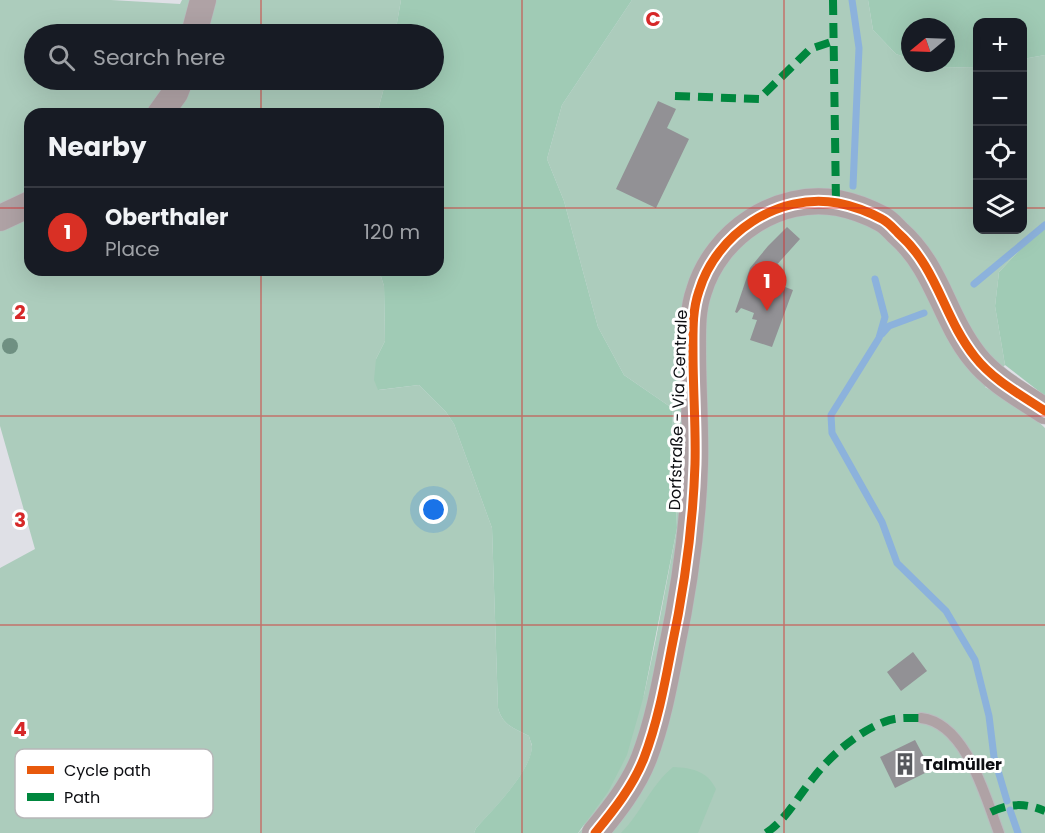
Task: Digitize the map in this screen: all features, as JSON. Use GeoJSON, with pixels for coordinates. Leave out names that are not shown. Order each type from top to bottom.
{"type":"FeatureCollection","features":[{"type":"Feature","properties":{"kind":"street"},"geometry":{"type":"LineString","coordinates":[[197,24],[203,0]]}},
{"type":"Feature","properties":{"kind":"street"},"geometry":{"type":"LineString","coordinates":[[164,108],[176,90]]}},
{"type":"Feature","properties":{"kind":"street","name":"Dorfstraße - Via Centrale"},"geometry":{"type":"LineString","coordinates":[[596,833],[620,803],[643,760],[659,710],[685,584],[695,464],[693,321],[698,291],[708,268],[721,249],[741,230],[764,214],[790,205],[814,201],[855,207],[885,220],[913,246],[933,276],[955,327],[975,358],[1001,382],[1045,411]]}},
{"type":"Feature","properties":{"kind":"street"},"geometry":{"type":"LineString","coordinates":[[0,218],[24,207]]}},
{"type":"Feature","properties":{"kind":"lane"},"geometry":{"type":"LineString","coordinates":[[921,718],[939,723],[960,743],[999,833]]}},
{"type":"Feature","properties":{"kind":"green space"},"geometry":{"type":"Polygon","coordinates":[[[0,0],[111,0],[180,4],[182,0],[401,0],[397,24],[24,24],[24,90],[383,90],[379,108],[24,108],[24,276],[381,276],[384,286],[385,341],[376,359],[379,390],[419,385],[446,412],[454,424],[492,528],[498,708],[506,723],[529,736],[532,746],[531,755],[519,778],[474,833],[0,833],[0,568],[35,549],[0,426],[0,0]]]}},
{"type":"Feature","properties":{"kind":"green space"},"geometry":{"type":"Polygon","coordinates":[[[401,0],[632,0],[562,105],[547,159],[564,201],[598,327],[624,375],[672,408],[677,528],[644,695],[627,755],[608,792],[578,833],[474,833],[519,777],[531,755],[532,745],[529,736],[506,723],[498,708],[492,528],[454,424],[446,412],[419,385],[378,390],[374,380],[376,359],[385,341],[384,286],[381,276],[444,276],[444,108],[379,108],[383,90],[444,90],[444,24],[397,24],[401,0]]]}},
{"type":"Feature","properties":{"kind":"green space"},"geometry":{"type":"Polygon","coordinates":[[[632,0],[868,0],[873,30],[896,54],[901,56],[901,72],[955,72],[955,67],[973,67],[973,234],[1027,234],[1027,58],[1045,55],[1045,223],[999,272],[995,306],[1005,365],[985,387],[1025,409],[1045,428],[1045,833],[578,833],[582,829],[644,695],[677,528],[672,408],[624,375],[598,327],[564,201],[547,159],[562,105],[632,0]]]}},
{"type":"Feature","properties":{"kind":"green space"},"geometry":{"type":"Polygon","coordinates":[[[868,0],[1045,0],[1045,55],[1027,58],[1027,18],[973,18],[973,67],[955,67],[955,18],[901,18],[901,56],[896,54],[873,30],[868,0]]]}},
{"type":"Feature","properties":{"kind":"green space"},"geometry":{"type":"Polygon","coordinates":[[[1045,223],[1045,396],[1005,365],[995,306],[999,272],[1045,223]]]}},
{"type":"Feature","properties":{"kind":"green space"},"geometry":{"type":"Polygon","coordinates":[[[673,767],[687,768],[704,774],[716,789],[698,833],[621,833],[658,782],[673,767]]]}},
{"type":"Feature","properties":{"kind":"building"},"geometry":{"type":"Polygon","coordinates":[[[658,101],[676,109],[667,128],[689,139],[656,208],[616,189],[658,101]]]}},
{"type":"Feature","properties":{"kind":"building"},"geometry":{"type":"Polygon","coordinates":[[[787,227],[800,239],[764,279],[793,290],[772,347],[750,340],[757,320],[752,319],[754,313],[741,308],[737,313],[735,312],[750,268],[787,227]]]}},
{"type":"Feature","properties":{"kind":"building"},"geometry":{"type":"Polygon","coordinates":[[[913,652],[927,671],[901,691],[887,672],[913,652]]]}},
{"type":"Feature","properties":{"kind":"building","name":"Talmüller"},"geometry":{"type":"Polygon","coordinates":[[[915,740],[931,770],[895,788],[880,757],[915,740]]]}},
{"type":"Feature","properties":{"kind":"waterway"},"geometry":{"type":"LineString","coordinates":[[852,0],[859,48],[853,186]]}},
{"type":"Feature","properties":{"kind":"waterway"},"geometry":{"type":"LineString","coordinates":[[974,284],[1045,225]]}},
{"type":"Feature","properties":{"kind":"waterway"},"geometry":{"type":"LineString","coordinates":[[875,279],[885,317],[879,338],[831,415],[832,433],[882,522],[897,563],[946,611],[975,660],[989,716],[994,757],[1007,801]]}},
{"type":"Feature","properties":{"kind":"waterway"},"geometry":{"type":"LineString","coordinates":[[882,334],[889,326],[924,313]]}},
{"type":"Feature","properties":{"kind":"waterway"},"geometry":{"type":"LineString","coordinates":[[1010,810],[1018,833]]}},
{"type":"Feature","properties":{"kind":"marked path"},"geometry":{"type":"LineString","coordinates":[[833,0],[836,203]]}},
{"type":"Feature","properties":{"kind":"marked path"},"geometry":{"type":"LineString","coordinates":[[675,96],[759,99],[810,49],[834,41]]}},
{"type":"Feature","properties":{"kind":"marked path"},"geometry":{"type":"LineString","coordinates":[[766,833],[786,814],[828,761],[855,738],[888,720],[921,718]]}},
{"type":"Feature","properties":{"kind":"marked path"},"geometry":{"type":"LineString","coordinates":[[991,812],[1018,805],[1045,811]]}},
{"type":"Feature","properties":{"kind":"cycle path"},"geometry":{"type":"LineString","coordinates":[[595,833],[623,797],[640,768],[660,706],[680,605],[692,511],[695,450],[693,337],[695,306],[707,270],[719,252],[735,235],[772,211],[793,204],[815,201],[838,203],[882,219],[911,247],[922,262],[932,277],[955,326],[975,357],[999,380],[1045,411]]}},
{"type":"Feature","properties":{"kind":"place","name":"Oberthaler"},"geometry":{"type":"Point","coordinates":[767,311]}},
{"type":"Feature","properties":{"kind":"place","name":"Talmüller"},"geometry":{"type":"Point","coordinates":[905,764]}}]}
